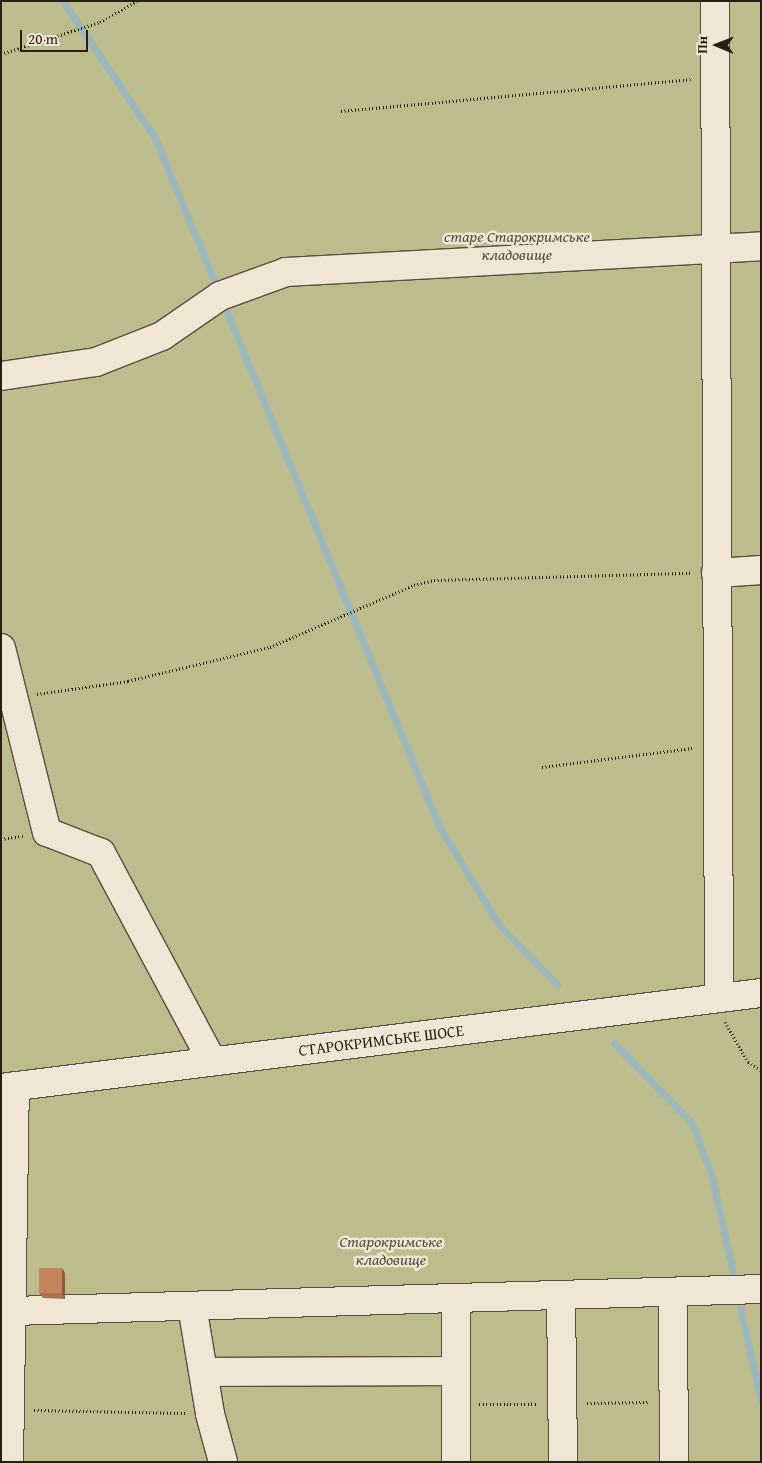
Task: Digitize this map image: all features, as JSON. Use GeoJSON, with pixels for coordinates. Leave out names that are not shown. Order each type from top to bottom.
{"type":"FeatureCollection","features":[{"type":"Feature","properties":{"kind":"street"},"geometry":{"type":"LineString","coordinates":[[715,1],[716,745],[719,998]]}},
{"type":"Feature","properties":{"kind":"street"},"geometry":{"type":"LineString","coordinates":[[1,376],[96,362],[162,336],[220,296],[286,272],[715,247],[761,246]]}},
{"type":"Feature","properties":{"kind":"street"},"geometry":{"type":"LineString","coordinates":[[716,573],[761,570]]}},
{"type":"Feature","properties":{"kind":"street"},"geometry":{"type":"LineString","coordinates":[[1,648],[47,832],[101,852],[212,1061]]}},
{"type":"Feature","properties":{"kind":"street","name":"СТАРОКРИМСЬКЕ ШОСЕ"},"geometry":{"type":"LineString","coordinates":[[8,1087],[761,993]]}},
{"type":"Feature","properties":{"kind":"street"},"geometry":{"type":"LineString","coordinates":[[8,1087],[8,1213],[12,1311],[9,1462]]}},
{"type":"Feature","properties":{"kind":"street"},"geometry":{"type":"LineString","coordinates":[[12,1311],[761,1289]]}},
{"type":"Feature","properties":{"kind":"street"},"geometry":{"type":"LineString","coordinates":[[673,1292],[674,1462]]}},
{"type":"Feature","properties":{"kind":"street"},"geometry":{"type":"LineString","coordinates":[[561,1295],[562,1462]]}},
{"type":"Feature","properties":{"kind":"street"},"geometry":{"type":"LineString","coordinates":[[456,1298],[456,1462]]}},
{"type":"Feature","properties":{"kind":"street"},"geometry":{"type":"LineString","coordinates":[[192,1306],[205,1372],[210,1414],[223,1462]]}},
{"type":"Feature","properties":{"kind":"street"},"geometry":{"type":"LineString","coordinates":[[205,1372],[456,1371]]}},
{"type":"Feature","properties":{"kind":"path"},"geometry":{"type":"LineString","coordinates":[[1,54],[100,22],[137,1]]}},
{"type":"Feature","properties":{"kind":"path"},"geometry":{"type":"LineString","coordinates":[[341,112],[715,77]]}},
{"type":"Feature","properties":{"kind":"path"},"geometry":{"type":"LineString","coordinates":[[14,698],[128,681],[270,647],[414,585],[434,580],[716,573]]}},
{"type":"Feature","properties":{"kind":"path"},"geometry":{"type":"LineString","coordinates":[[542,767],[716,745]]}},
{"type":"Feature","properties":{"kind":"path"},"geometry":{"type":"LineString","coordinates":[[719,998],[728,1032],[748,1062],[761,1070]]}},
{"type":"Feature","properties":{"kind":"path"},"geometry":{"type":"LineString","coordinates":[[10,1410],[210,1414]]}},
{"type":"Feature","properties":{"kind":"green space","name":"старе Старокримське кладовище"},"geometry":{"type":"Polygon","coordinates":[[[1,1],[761,1],[761,1462],[1,1462],[1,1]]]}},
{"type":"Feature","properties":{"kind":"building"},"geometry":{"type":"Polygon","coordinates":[[[39,1268],[62,1268],[62,1293],[39,1293],[39,1268]]]}},
{"type":"Feature","properties":{"kind":"waterway"},"geometry":{"type":"LineString","coordinates":[[63,1],[155,138],[218,290]]}},
{"type":"Feature","properties":{"kind":"waterway"},"geometry":{"type":"LineString","coordinates":[[222,300],[439,826],[499,925],[557,984]]}},
{"type":"Feature","properties":{"kind":"waterway"},"geometry":{"type":"LineString","coordinates":[[614,1043],[691,1122],[711,1173],[733,1272]]}},
{"type":"Feature","properties":{"kind":"waterway"},"geometry":{"type":"LineString","coordinates":[[740,1308],[761,1401]]}},
{"type":"Feature","properties":{"kind":"park label","name":"Старокримське кладовище"},"geometry":{"type":"Point","coordinates":[391,1250]}}]}
